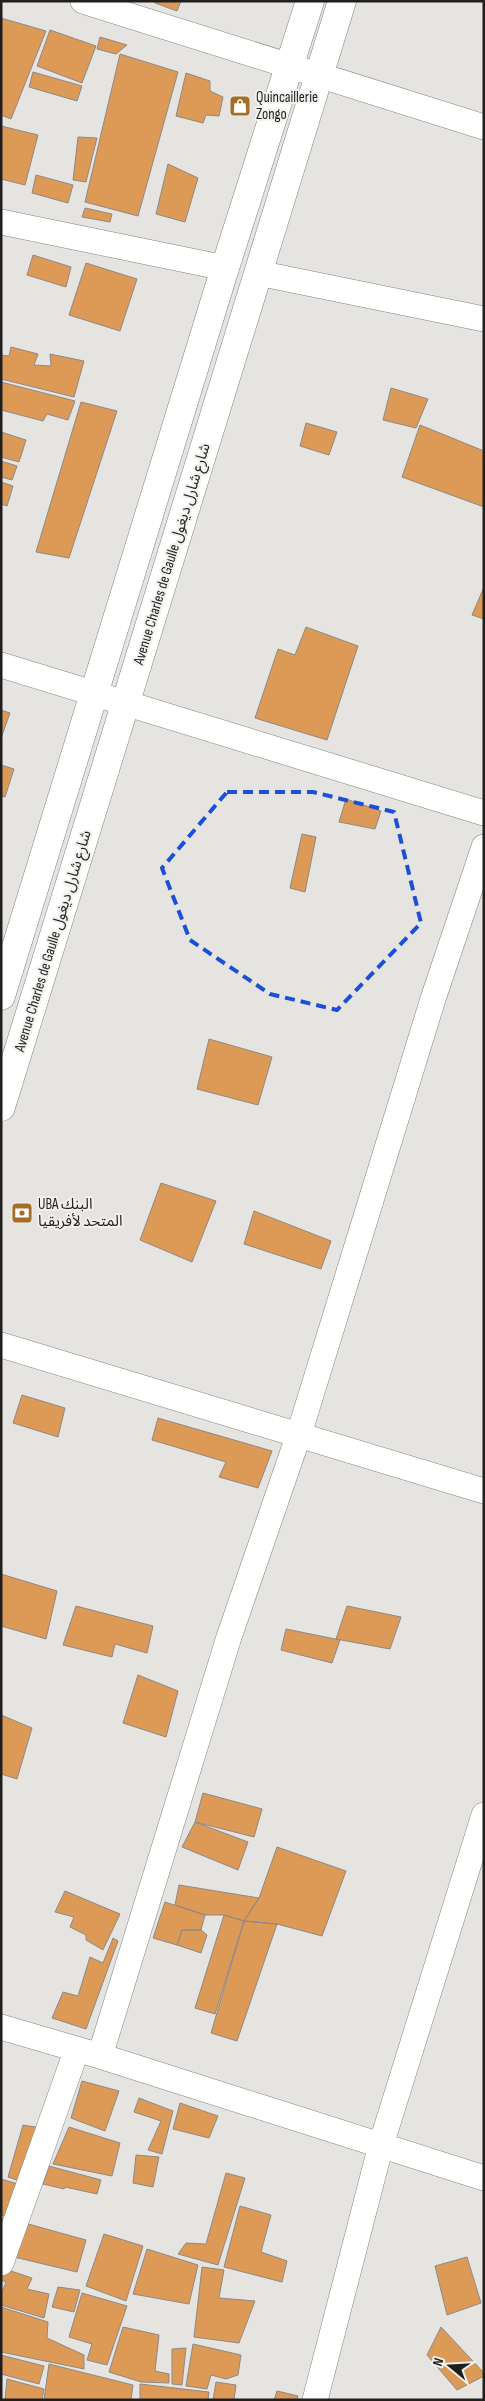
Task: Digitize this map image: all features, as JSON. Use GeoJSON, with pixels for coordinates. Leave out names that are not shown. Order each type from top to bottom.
{"type":"FeatureCollection","features":[{"type":"Feature","properties":{"kind":"main road"},"geometry":{"type":"LineString","coordinates":[[1,996],[96,693],[225,268],[310,1]]}},
{"type":"Feature","properties":{"kind":"main road","name":"Avenue Charles de Gaulle شارع شارل ديغول"},"geometry":{"type":"LineString","coordinates":[[1,1106],[342,1]]}},
{"type":"Feature","properties":{"kind":"street"},"geometry":{"type":"LineString","coordinates":[[83,1],[484,127]]}},
{"type":"Feature","properties":{"kind":"street"},"geometry":{"type":"LineString","coordinates":[[1,222],[225,268]]}},
{"type":"Feature","properties":{"kind":"street"},"geometry":{"type":"LineString","coordinates":[[258,272],[484,319]]}},
{"type":"Feature","properties":{"kind":"street"},"geometry":{"type":"LineString","coordinates":[[1,665],[484,813]]}},
{"type":"Feature","properties":{"kind":"street"},"geometry":{"type":"LineString","coordinates":[[100,2056],[229,1637],[298,1434],[430,1009],[484,847]]}},
{"type":"Feature","properties":{"kind":"street"},"geometry":{"type":"LineString","coordinates":[[1,1345],[484,1491]]}},
{"type":"Feature","properties":{"kind":"street"},"geometry":{"type":"LineString","coordinates":[[315,2400],[382,2145],[484,1815]]}},
{"type":"Feature","properties":{"kind":"street"},"geometry":{"type":"LineString","coordinates":[[1,2028],[100,2056],[484,2178]]}},
{"type":"Feature","properties":{"kind":"street"},"geometry":{"type":"LineString","coordinates":[[1,2263],[77,2049]]}},
{"type":"Feature","properties":{"kind":"highlighted area"},"geometry":{"type":"Polygon","coordinates":[[[227,792],[313,792],[394,812],[421,923],[337,1010],[270,994],[190,940],[162,868],[227,792]]]}},
{"type":"Feature","properties":{"kind":"building"},"geometry":{"type":"Polygon","coordinates":[[[155,1],[181,1],[177,11],[155,3],[155,1]]]}},
{"type":"Feature","properties":{"kind":"building"},"geometry":{"type":"Polygon","coordinates":[[[1,18],[46,31],[11,119],[1,115],[1,18]]]}},
{"type":"Feature","properties":{"kind":"building"},"geometry":{"type":"Polygon","coordinates":[[[50,30],[96,46],[82,83],[37,66],[50,30]]]}},
{"type":"Feature","properties":{"kind":"building"},"geometry":{"type":"Polygon","coordinates":[[[100,37],[127,45],[116,54],[97,49],[100,37]]]}},
{"type":"Feature","properties":{"kind":"building"},"geometry":{"type":"Polygon","coordinates":[[[120,54],[178,72],[138,216],[85,202],[120,54]]]}},
{"type":"Feature","properties":{"kind":"building"},"geometry":{"type":"Polygon","coordinates":[[[33,72],[82,86],[77,101],[29,87],[33,72]]]}},
{"type":"Feature","properties":{"kind":"building"},"geometry":{"type":"Polygon","coordinates":[[[186,73],[210,81],[210,91],[223,97],[219,116],[206,115],[203,123],[176,116],[186,73]]]}},
{"type":"Feature","properties":{"kind":"building"},"geometry":{"type":"Polygon","coordinates":[[[1,126],[38,135],[25,185],[1,179],[1,126]]]}},
{"type":"Feature","properties":{"kind":"building"},"geometry":{"type":"Polygon","coordinates":[[[78,137],[97,138],[86,182],[73,180],[78,137]]]}},
{"type":"Feature","properties":{"kind":"building"},"geometry":{"type":"Polygon","coordinates":[[[168,164],[198,178],[185,222],[156,214],[168,164]]]}},
{"type":"Feature","properties":{"kind":"building"},"geometry":{"type":"Polygon","coordinates":[[[36,175],[73,185],[68,203],[32,193],[36,175]]]}},
{"type":"Feature","properties":{"kind":"building"},"geometry":{"type":"Polygon","coordinates":[[[85,208],[112,214],[110,222],[82,217],[85,208]]]}},
{"type":"Feature","properties":{"kind":"building"},"geometry":{"type":"Polygon","coordinates":[[[33,255],[71,267],[66,287],[27,275],[33,255]]]}},
{"type":"Feature","properties":{"kind":"building"},"geometry":{"type":"Polygon","coordinates":[[[86,263],[137,279],[120,331],[69,315],[86,263]]]}},
{"type":"Feature","properties":{"kind":"building"},"geometry":{"type":"Polygon","coordinates":[[[11,347],[38,354],[34,365],[51,366],[50,354],[84,361],[74,397],[1,379],[1,355],[9,356],[11,347]]]}},
{"type":"Feature","properties":{"kind":"building"},"geometry":{"type":"Polygon","coordinates":[[[1,382],[75,401],[68,420],[47,414],[43,421],[1,410],[1,382]]]}},
{"type":"Feature","properties":{"kind":"building"},"geometry":{"type":"Polygon","coordinates":[[[391,388],[428,399],[416,428],[383,420],[391,388]]]}},
{"type":"Feature","properties":{"kind":"building"},"geometry":{"type":"Polygon","coordinates":[[[81,402],[117,411],[69,558],[36,552],[81,402]]]}},
{"type":"Feature","properties":{"kind":"building"},"geometry":{"type":"Polygon","coordinates":[[[306,423],[337,432],[329,455],[300,446],[306,423]]]}},
{"type":"Feature","properties":{"kind":"building"},"geometry":{"type":"Polygon","coordinates":[[[420,425],[484,451],[484,507],[402,477],[420,425]]]}},
{"type":"Feature","properties":{"kind":"building"},"geometry":{"type":"Polygon","coordinates":[[[1,432],[26,440],[19,462],[1,457],[1,432]]]}},
{"type":"Feature","properties":{"kind":"building"},"geometry":{"type":"Polygon","coordinates":[[[1,461],[17,466],[12,480],[1,477],[1,461]]]}},
{"type":"Feature","properties":{"kind":"building"},"geometry":{"type":"Polygon","coordinates":[[[1,482],[13,486],[7,506],[1,504],[1,482]]]}},
{"type":"Feature","properties":{"kind":"building"},"geometry":{"type":"Polygon","coordinates":[[[484,587],[484,619],[472,615],[484,587]]]}},
{"type":"Feature","properties":{"kind":"building"},"geometry":{"type":"Polygon","coordinates":[[[306,627],[358,646],[327,740],[255,718],[278,649],[295,655],[306,627]]]}},
{"type":"Feature","properties":{"kind":"building"},"geometry":{"type":"Polygon","coordinates":[[[1,710],[10,713],[1,738],[1,710]]]}},
{"type":"Feature","properties":{"kind":"building"},"geometry":{"type":"Polygon","coordinates":[[[1,765],[14,769],[5,797],[1,796],[1,765]]]}},
{"type":"Feature","properties":{"kind":"building"},"geometry":{"type":"Polygon","coordinates":[[[346,799],[381,811],[375,829],[339,822],[346,799]]]}},
{"type":"Feature","properties":{"kind":"building"},"geometry":{"type":"Polygon","coordinates":[[[302,834],[316,837],[305,892],[290,888],[302,834]]]}},
{"type":"Feature","properties":{"kind":"building"},"geometry":{"type":"Polygon","coordinates":[[[209,1039],[272,1057],[258,1105],[197,1089],[209,1039]]]}},
{"type":"Feature","properties":{"kind":"building"},"geometry":{"type":"Polygon","coordinates":[[[161,1183],[216,1201],[192,1262],[140,1240],[161,1183]]]}},
{"type":"Feature","properties":{"kind":"building"},"geometry":{"type":"Polygon","coordinates":[[[254,1211],[331,1241],[321,1269],[244,1244],[254,1211]]]}},
{"type":"Feature","properties":{"kind":"building"},"geometry":{"type":"Polygon","coordinates":[[[22,1395],[65,1408],[58,1437],[13,1423],[22,1395]]]}},
{"type":"Feature","properties":{"kind":"building"},"geometry":{"type":"Polygon","coordinates":[[[158,1418],[272,1451],[258,1488],[219,1477],[226,1462],[152,1440],[158,1418]]]}},
{"type":"Feature","properties":{"kind":"building"},"geometry":{"type":"Polygon","coordinates":[[[1,1574],[57,1591],[46,1639],[1,1626],[1,1574]]]}},
{"type":"Feature","properties":{"kind":"building"},"geometry":{"type":"Polygon","coordinates":[[[76,1606],[153,1626],[147,1653],[115,1644],[112,1657],[63,1645],[76,1606]]]}},
{"type":"Feature","properties":{"kind":"building"},"geometry":{"type":"Polygon","coordinates":[[[347,1606],[401,1617],[390,1649],[336,1639],[347,1606]]]}},
{"type":"Feature","properties":{"kind":"building"},"geometry":{"type":"Polygon","coordinates":[[[286,1629],[340,1640],[332,1663],[281,1650],[286,1629]]]}},
{"type":"Feature","properties":{"kind":"building"},"geometry":{"type":"Polygon","coordinates":[[[138,1675],[178,1691],[166,1737],[123,1723],[138,1675]]]}},
{"type":"Feature","properties":{"kind":"building"},"geometry":{"type":"Polygon","coordinates":[[[1,1715],[32,1728],[17,1779],[1,1774],[1,1715]]]}},
{"type":"Feature","properties":{"kind":"building"},"geometry":{"type":"Polygon","coordinates":[[[203,1793],[262,1809],[254,1837],[195,1822],[203,1793]]]}},
{"type":"Feature","properties":{"kind":"building"},"geometry":{"type":"Polygon","coordinates":[[[195,1822],[248,1842],[238,1870],[182,1847],[195,1822]]]}},
{"type":"Feature","properties":{"kind":"building"},"geometry":{"type":"Polygon","coordinates":[[[277,1847],[346,1871],[322,1936],[277,1924],[244,1921],[259,1898],[277,1847]]]}},
{"type":"Feature","properties":{"kind":"building"},"geometry":{"type":"Polygon","coordinates":[[[179,1885],[259,1898],[244,1921],[224,1915],[205,1915],[175,1905],[179,1885]]]}},
{"type":"Feature","properties":{"kind":"building"},"geometry":{"type":"Polygon","coordinates":[[[65,1891],[120,1914],[103,1950],[86,1940],[86,1935],[70,1927],[74,1917],[55,1912],[65,1891]]]}},
{"type":"Feature","properties":{"kind":"building"},"geometry":{"type":"Polygon","coordinates":[[[165,1902],[205,1915],[201,1930],[182,1930],[177,1945],[153,1938],[165,1902]]]}},
{"type":"Feature","properties":{"kind":"building"},"geometry":{"type":"Polygon","coordinates":[[[224,1915],[244,1921],[215,2014],[195,2008],[224,1915]]]}},
{"type":"Feature","properties":{"kind":"building"},"geometry":{"type":"Polygon","coordinates":[[[244,1921],[277,1924],[237,2041],[211,2033],[244,1921]]]}},
{"type":"Feature","properties":{"kind":"building"},"geometry":{"type":"Polygon","coordinates":[[[182,1930],[201,1930],[207,1935],[201,1953],[177,1945],[182,1930]]]}},
{"type":"Feature","properties":{"kind":"building"},"geometry":{"type":"Polygon","coordinates":[[[113,1938],[118,1941],[86,2029],[52,2018],[63,1992],[78,1996],[90,1957],[103,1963],[113,1938]]]}},
{"type":"Feature","properties":{"kind":"building"},"geometry":{"type":"Polygon","coordinates":[[[82,2081],[119,2091],[105,2131],[71,2118],[82,2081]]]}},
{"type":"Feature","properties":{"kind":"building"},"geometry":{"type":"Polygon","coordinates":[[[139,2098],[173,2111],[162,2154],[148,2150],[161,2121],[134,2112],[139,2098]]]}},
{"type":"Feature","properties":{"kind":"building"},"geometry":{"type":"Polygon","coordinates":[[[180,2103],[218,2116],[209,2138],[173,2129],[180,2103]]]}},
{"type":"Feature","properties":{"kind":"building"},"geometry":{"type":"Polygon","coordinates":[[[23,2125],[41,2128],[20,2181],[8,2177],[23,2125]]]}},
{"type":"Feature","properties":{"kind":"building"},"geometry":{"type":"Polygon","coordinates":[[[69,2127],[120,2143],[112,2176],[53,2164],[69,2127]]]}},
{"type":"Feature","properties":{"kind":"building"},"geometry":{"type":"Polygon","coordinates":[[[136,2155],[159,2157],[153,2187],[133,2183],[136,2155]]]}},
{"type":"Feature","properties":{"kind":"building"},"geometry":{"type":"Polygon","coordinates":[[[49,2166],[101,2180],[97,2194],[43,2184],[49,2166]]]}},
{"type":"Feature","properties":{"kind":"building"},"geometry":{"type":"Polygon","coordinates":[[[226,2173],[245,2178],[218,2265],[178,2254],[186,2243],[206,2244],[226,2173]]]}},
{"type":"Feature","properties":{"kind":"building"},"geometry":{"type":"Polygon","coordinates":[[[1,2179],[18,2184],[5,2216],[1,2215],[1,2179]]]}},
{"type":"Feature","properties":{"kind":"building"},"geometry":{"type":"Polygon","coordinates":[[[240,2206],[271,2215],[261,2252],[287,2261],[282,2282],[224,2267],[240,2206]]]}},
{"type":"Feature","properties":{"kind":"building"},"geometry":{"type":"Polygon","coordinates":[[[21,2222],[86,2240],[77,2272],[10,2256],[21,2222]]]}},
{"type":"Feature","properties":{"kind":"building"},"geometry":{"type":"Polygon","coordinates":[[[104,2234],[143,2246],[126,2301],[86,2286],[104,2234]]]}},
{"type":"Feature","properties":{"kind":"building"},"geometry":{"type":"Polygon","coordinates":[[[147,2249],[198,2265],[189,2304],[133,2294],[147,2249]]]}},
{"type":"Feature","properties":{"kind":"building"},"geometry":{"type":"Polygon","coordinates":[[[467,2257],[481,2303],[447,2315],[435,2266],[467,2257]]]}},
{"type":"Feature","properties":{"kind":"building"},"geometry":{"type":"Polygon","coordinates":[[[202,2267],[224,2270],[219,2298],[255,2301],[239,2343],[194,2337],[202,2267]]]}},
{"type":"Feature","properties":{"kind":"building"},"geometry":{"type":"Polygon","coordinates":[[[5,2269],[32,2278],[27,2289],[49,2294],[44,2318],[1,2305],[1,2295],[6,2282],[1,2280],[1,2277],[5,2269]]]}},
{"type":"Feature","properties":{"kind":"building"},"geometry":{"type":"Polygon","coordinates":[[[58,2287],[80,2290],[74,2312],[52,2307],[58,2287]]]}},
{"type":"Feature","properties":{"kind":"building"},"geometry":{"type":"Polygon","coordinates":[[[82,2293],[127,2306],[107,2365],[87,2360],[92,2344],[69,2337],[82,2293]]]}},
{"type":"Feature","properties":{"kind":"building"},"geometry":{"type":"Polygon","coordinates":[[[1,2307],[48,2322],[47,2338],[84,2355],[84,2369],[1,2352],[1,2307]]]}},
{"type":"Feature","properties":{"kind":"building"},"geometry":{"type":"Polygon","coordinates":[[[123,2327],[159,2335],[155,2371],[169,2374],[169,2383],[141,2382],[109,2372],[123,2327]]]}},
{"type":"Feature","properties":{"kind":"building"},"geometry":{"type":"Polygon","coordinates":[[[441,2327],[484,2373],[484,2376],[457,2390],[427,2355],[441,2327]]]}},
{"type":"Feature","properties":{"kind":"building"},"geometry":{"type":"Polygon","coordinates":[[[193,2344],[241,2355],[238,2375],[226,2379],[211,2375],[207,2389],[186,2386],[193,2344]]]}},
{"type":"Feature","properties":{"kind":"building"},"geometry":{"type":"Polygon","coordinates":[[[186,2348],[182,2385],[172,2384],[172,2349],[186,2348]]]}},
{"type":"Feature","properties":{"kind":"building"},"geometry":{"type":"Polygon","coordinates":[[[1,2355],[44,2366],[39,2384],[1,2374],[1,2355]]]}},
{"type":"Feature","properties":{"kind":"building"},"geometry":{"type":"Polygon","coordinates":[[[49,2364],[133,2385],[131,2400],[44,2400],[49,2364]]]}},
{"type":"Feature","properties":{"kind":"building"},"geometry":{"type":"Polygon","coordinates":[[[7,2379],[44,2389],[42,2400],[5,2400],[7,2379]]]}},
{"type":"Feature","properties":{"kind":"building"},"geometry":{"type":"Polygon","coordinates":[[[216,2382],[236,2385],[234,2400],[213,2400],[216,2382]]]}},
{"type":"Feature","properties":{"kind":"building"},"geometry":{"type":"Polygon","coordinates":[[[140,2384],[209,2392],[208,2400],[140,2400],[140,2384]]]}},
{"type":"Feature","properties":{"kind":"building"},"geometry":{"type":"Polygon","coordinates":[[[277,2391],[298,2396],[297,2400],[274,2400],[277,2391]]]}},
{"type":"Feature","properties":{"kind":"place","name":"Quincaillerie Zongo"},"geometry":{"type":"Point","coordinates":[240,106]}},
{"type":"Feature","properties":{"kind":"place","name":"UBA البنك المتحد لأفريقيا"},"geometry":{"type":"Point","coordinates":[22,1213]}}]}
